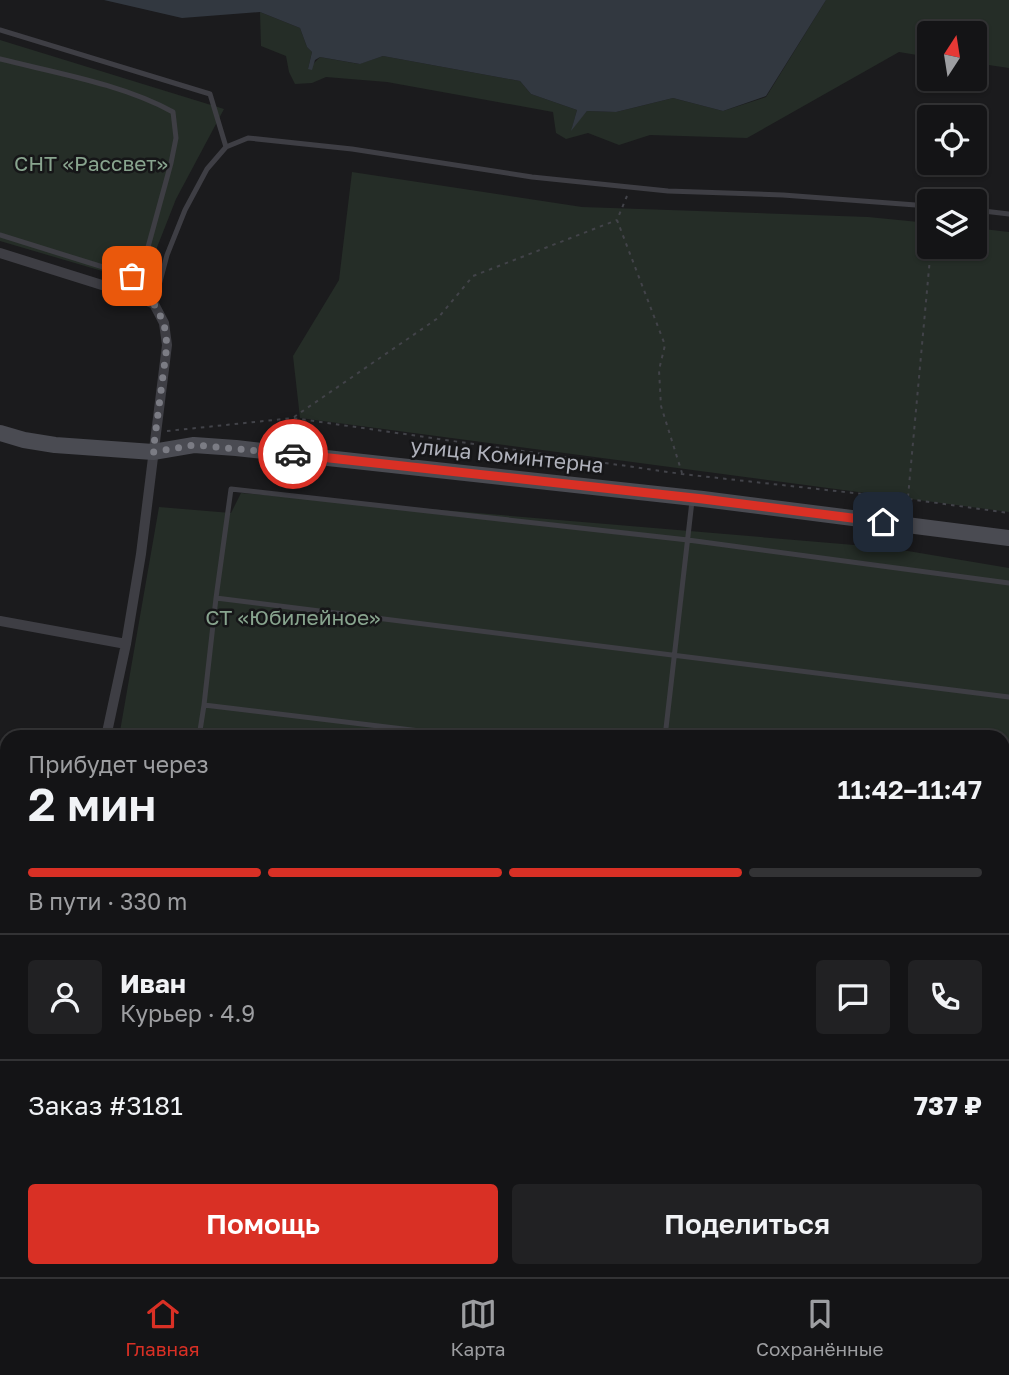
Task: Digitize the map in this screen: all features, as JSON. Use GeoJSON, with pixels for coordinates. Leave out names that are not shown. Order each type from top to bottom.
{"type":"FeatureCollection","features":[{"type":"Feature","properties":{"kind":"street"},"geometry":{"type":"LineString","coordinates":[[0,253],[149,302],[164,323],[167,345],[141,554],[107,730]]}},
{"type":"Feature","properties":{"kind":"street","name":"улица Коминтерна"},"geometry":{"type":"LineString","coordinates":[[0,433],[55,445],[153,452],[194,445],[236,448],[692,498],[1009,538]]}},
{"type":"Feature","properties":{"kind":"street"},"geometry":{"type":"LineString","coordinates":[[0,621],[126,643]]}},
{"type":"Feature","properties":{"kind":"lane"},"geometry":{"type":"LineString","coordinates":[[0,30],[210,94],[226,147]]}},
{"type":"Feature","properties":{"kind":"lane"},"geometry":{"type":"LineString","coordinates":[[0,59],[114,89],[154,102],[173,112],[176,138],[171,163],[142,269],[132,276]]}},
{"type":"Feature","properties":{"kind":"lane"},"geometry":{"type":"LineString","coordinates":[[149,302],[185,210],[207,169],[226,147],[248,138],[352,149],[532,177],[631,187],[917,205]]}},
{"type":"Feature","properties":{"kind":"lane"},"geometry":{"type":"LineString","coordinates":[[987,211],[1009,214]]}},
{"type":"Feature","properties":{"kind":"lane"},"geometry":{"type":"LineString","coordinates":[[0,235],[132,276],[149,302]]}},
{"type":"Feature","properties":{"kind":"lane"},"geometry":{"type":"LineString","coordinates":[[200,730],[231,489],[688,540],[1009,583]]}},
{"type":"Feature","properties":{"kind":"lane"},"geometry":{"type":"LineString","coordinates":[[667,730],[692,498]]}},
{"type":"Feature","properties":{"kind":"lane"},"geometry":{"type":"LineString","coordinates":[[216,597],[1009,697]]}},
{"type":"Feature","properties":{"kind":"lane"},"geometry":{"type":"LineString","coordinates":[[204,705],[412,730]]}},
{"type":"Feature","properties":{"kind":"path"},"geometry":{"type":"LineString","coordinates":[[631,187],[617,220],[665,345],[659,370],[661,405],[682,474]]}},
{"type":"Feature","properties":{"kind":"path"},"geometry":{"type":"LineString","coordinates":[[293,418],[438,318],[473,276],[617,220]]}},
{"type":"Feature","properties":{"kind":"path"},"geometry":{"type":"LineString","coordinates":[[908,499],[930,259]]}},
{"type":"Feature","properties":{"kind":"path"},"geometry":{"type":"LineString","coordinates":[[156,432],[293,418],[682,474],[1009,513]]}},
{"type":"Feature","properties":{"kind":"green space"},"geometry":{"type":"Polygon","coordinates":[[[826,0],[1009,0],[1009,68],[987,65],[987,21],[917,21],[917,55],[899,52],[747,138],[650,135],[619,145],[588,133],[566,139],[556,133],[553,112],[387,82],[326,77],[312,83],[295,84],[286,56],[261,46],[260,12],[300,28],[307,47],[312,52],[308,69],[320,57],[359,64],[383,56],[520,81],[531,94],[577,110],[572,128],[587,111],[616,112],[673,98],[723,111],[766,97],[826,0]]]}},
{"type":"Feature","properties":{"kind":"green space","name":"СНТ «Рассвет»"},"geometry":{"type":"Polygon","coordinates":[[[0,40],[224,109],[176,199],[143,283],[0,241],[0,40]]]}},
{"type":"Feature","properties":{"kind":"green space"},"geometry":{"type":"Polygon","coordinates":[[[352,172],[582,207],[868,217],[917,222],[917,259],[987,259],[987,229],[1009,232],[1009,512],[300,418],[293,356],[339,280],[352,172]]]}},
{"type":"Feature","properties":{"kind":"green space","name":"СТ «Юбилейное»"},"geometry":{"type":"Polygon","coordinates":[[[241,493],[890,548],[1009,568],[1009,730],[120,730],[159,507],[231,513],[241,493]]]}},
{"type":"Feature","properties":{"kind":"shaded area"},"geometry":{"type":"Polygon","coordinates":[[[104,0],[826,0],[766,96],[723,111],[673,98],[616,112],[587,111],[571,131],[577,110],[531,94],[520,81],[383,56],[360,64],[320,57],[315,60],[312,70],[308,69],[312,52],[307,47],[300,28],[260,12],[182,18],[104,0]]]}},
{"type":"Feature","properties":{"kind":"way so far"},"geometry":{"type":"LineString","coordinates":[[132,276],[145,299],[154,304],[164,323],[167,345],[153,452],[194,445],[293,454]]}},
{"type":"Feature","properties":{"kind":"route"},"geometry":{"type":"LineString","coordinates":[[293,454],[703,499],[883,522]]}}]}
